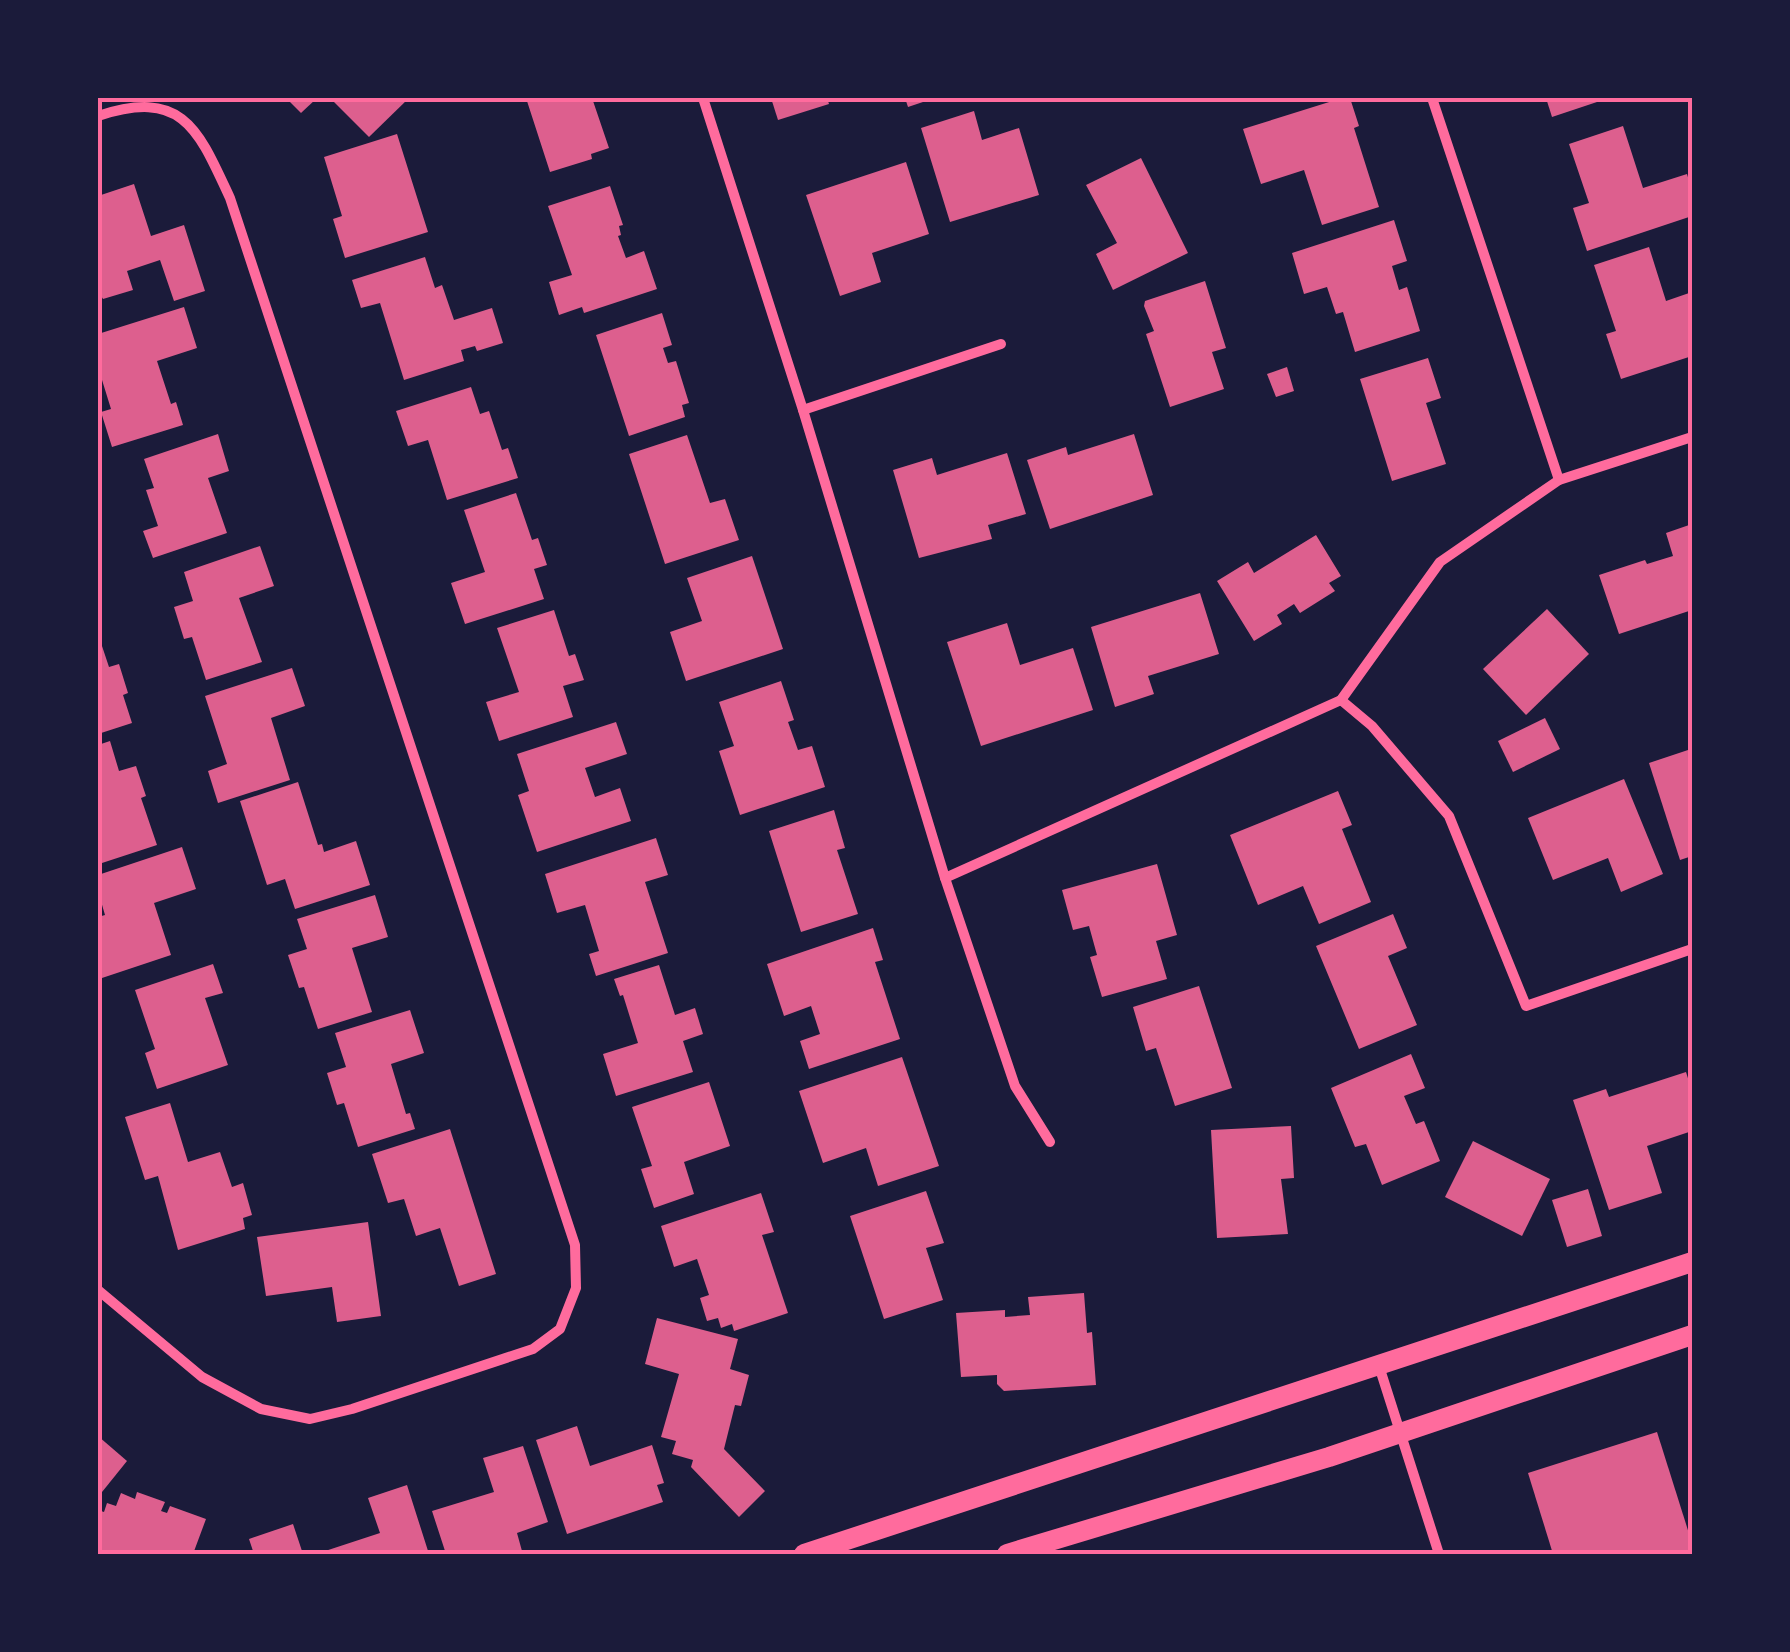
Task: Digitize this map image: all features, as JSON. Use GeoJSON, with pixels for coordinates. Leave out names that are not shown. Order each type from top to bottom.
{"type":"FeatureCollection","features":[{"type":"Feature","properties":{"kind":"main road"},"geometry":{"type":"LineString","coordinates":[[804,1554],[1692,1262]]}},
{"type":"Feature","properties":{"kind":"main road"},"geometry":{"type":"LineString","coordinates":[[1006,1554],[1400,1433],[1692,1335]]}},
{"type":"Feature","properties":{"kind":"street"},"geometry":{"type":"LineString","coordinates":[[703,98],[803,410],[945,878],[1015,1086],[1050,1142]]}},
{"type":"Feature","properties":{"kind":"street"},"geometry":{"type":"LineString","coordinates":[[1432,98],[1559,480]]}},
{"type":"Feature","properties":{"kind":"street"},"geometry":{"type":"LineString","coordinates":[[98,116],[136,106],[167,108],[188,122],[210,155],[230,198],[575,1245],[576,1288],[560,1329],[533,1350],[352,1409],[310,1418],[261,1410],[202,1377],[98,1290]]}},
{"type":"Feature","properties":{"kind":"street"},"geometry":{"type":"LineString","coordinates":[[803,410],[1001,344]]}},
{"type":"Feature","properties":{"kind":"street"},"geometry":{"type":"LineString","coordinates":[[945,878],[1341,700],[1440,562],[1559,480],[1692,437]]}},
{"type":"Feature","properties":{"kind":"street"},"geometry":{"type":"LineString","coordinates":[[1341,700],[1372,726],[1449,816],[1526,1006],[1692,949]]}},
{"type":"Feature","properties":{"kind":"street"},"geometry":{"type":"LineString","coordinates":[[1379,1366],[1439,1554]]}},
{"type":"Feature","properties":{"kind":"building"},"geometry":{"type":"Polygon","coordinates":[[[286,98],[317,98],[301,113],[286,98]]]}},
{"type":"Feature","properties":{"kind":"building"},"geometry":{"type":"Polygon","coordinates":[[[330,98],[409,98],[369,137],[330,98]]]}},
{"type":"Feature","properties":{"kind":"building"},"geometry":{"type":"Polygon","coordinates":[[[526,98],[592,98],[609,148],[591,154],[592,159],[550,172],[526,98]]]}},
{"type":"Feature","properties":{"kind":"building"},"geometry":{"type":"Polygon","coordinates":[[[771,98],[827,98],[829,104],[778,120],[771,98]]]}},
{"type":"Feature","properties":{"kind":"building"},"geometry":{"type":"Polygon","coordinates":[[[905,98],[935,98],[908,107],[905,98]]]}},
{"type":"Feature","properties":{"kind":"building"},"geometry":{"type":"Polygon","coordinates":[[[1350,98],[1359,126],[1354,128],[1379,207],[1322,225],[1304,170],[1261,184],[1243,129],[1350,98]]]}},
{"type":"Feature","properties":{"kind":"building"},"geometry":{"type":"Polygon","coordinates":[[[1546,98],[1609,98],[1552,117],[1546,98]]]}},
{"type":"Feature","properties":{"kind":"building"},"geometry":{"type":"Polygon","coordinates":[[[974,111],[982,140],[1019,128],[1039,195],[950,222],[921,128],[974,111]]]}},
{"type":"Feature","properties":{"kind":"building"},"geometry":{"type":"Polygon","coordinates":[[[1623,126],[1643,188],[1687,174],[1692,216],[1587,251],[1573,208],[1589,203],[1569,144],[1623,126]]]}},
{"type":"Feature","properties":{"kind":"building"},"geometry":{"type":"Polygon","coordinates":[[[397,134],[428,232],[345,258],[333,219],[342,216],[324,157],[397,134]]]}},
{"type":"Feature","properties":{"kind":"building"},"geometry":{"type":"Polygon","coordinates":[[[1141,158],[1188,253],[1113,290],[1096,254],[1117,243],[1086,185],[1141,158]]]}},
{"type":"Feature","properties":{"kind":"building"},"geometry":{"type":"Polygon","coordinates":[[[906,162],[929,234],[872,253],[881,282],[840,296],[806,195],[906,162]]]}},
{"type":"Feature","properties":{"kind":"building"},"geometry":{"type":"Polygon","coordinates":[[[134,184],[151,236],[184,225],[205,291],[174,301],[160,260],[127,271],[133,290],[103,299],[98,291],[98,235],[102,233],[98,196],[134,184]]]}},
{"type":"Feature","properties":{"kind":"building"},"geometry":{"type":"Polygon","coordinates":[[[610,186],[623,225],[619,226],[618,236],[626,258],[644,251],[657,289],[584,313],[582,307],[559,315],[549,282],[572,275],[548,206],[610,186]]]}},
{"type":"Feature","properties":{"kind":"building"},"geometry":{"type":"Polygon","coordinates":[[[1394,220],[1407,261],[1392,266],[1399,290],[1407,287],[1420,331],[1355,352],[1343,312],[1336,314],[1327,287],[1304,294],[1292,253],[1394,220]]]}},
{"type":"Feature","properties":{"kind":"building"},"geometry":{"type":"Polygon","coordinates":[[[1649,247],[1666,301],[1692,292],[1692,356],[1621,379],[1606,334],[1616,331],[1594,265],[1649,247]]]}},
{"type":"Feature","properties":{"kind":"building"},"geometry":{"type":"Polygon","coordinates":[[[425,257],[435,288],[442,285],[454,320],[492,308],[503,343],[477,351],[475,346],[461,350],[464,361],[404,380],[380,303],[361,308],[352,280],[425,257]]]}},
{"type":"Feature","properties":{"kind":"building"},"geometry":{"type":"Polygon","coordinates":[[[1205,281],[1226,348],[1212,352],[1224,389],[1170,407],[1146,334],[1154,331],[1145,301],[1205,281]]]}},
{"type":"Feature","properties":{"kind":"building"},"geometry":{"type":"Polygon","coordinates":[[[184,307],[197,348],[157,361],[171,404],[176,402],[183,425],[112,447],[101,412],[111,409],[98,367],[98,334],[184,307]]]}},
{"type":"Feature","properties":{"kind":"building"},"geometry":{"type":"Polygon","coordinates":[[[662,313],[672,345],[663,348],[668,363],[676,361],[689,403],[682,405],[685,417],[629,436],[596,335],[662,313]]]}},
{"type":"Feature","properties":{"kind":"building"},"geometry":{"type":"Polygon","coordinates":[[[1428,358],[1441,398],[1426,403],[1446,464],[1392,481],[1360,379],[1428,358]]]}},
{"type":"Feature","properties":{"kind":"building"},"geometry":{"type":"Polygon","coordinates":[[[1287,367],[1294,391],[1276,397],[1267,374],[1287,367]]]}},
{"type":"Feature","properties":{"kind":"building"},"geometry":{"type":"Polygon","coordinates":[[[471,387],[480,414],[489,411],[502,450],[508,448],[518,478],[447,500],[428,440],[408,446],[396,411],[471,387]]]}},
{"type":"Feature","properties":{"kind":"building"},"geometry":{"type":"Polygon","coordinates":[[[218,434],[229,471],[208,478],[227,533],[153,558],[143,531],[158,526],[146,490],[154,488],[144,459],[218,434]]]}},
{"type":"Feature","properties":{"kind":"building"},"geometry":{"type":"Polygon","coordinates":[[[1134,434],[1153,495],[1050,529],[1027,460],[1066,447],[1068,455],[1134,434]]]}},
{"type":"Feature","properties":{"kind":"building"},"geometry":{"type":"Polygon","coordinates":[[[687,435],[710,503],[725,499],[739,540],[665,564],[629,454],[687,435]]]}},
{"type":"Feature","properties":{"kind":"building"},"geometry":{"type":"Polygon","coordinates":[[[1007,453],[1026,514],[988,525],[992,539],[919,558],[893,470],[932,458],[937,475],[1007,453]]]}},
{"type":"Feature","properties":{"kind":"building"},"geometry":{"type":"Polygon","coordinates":[[[516,493],[532,540],[538,538],[547,565],[534,569],[544,599],[465,624],[451,583],[485,572],[464,510],[516,493]]]}},
{"type":"Feature","properties":{"kind":"building"},"geometry":{"type":"Polygon","coordinates":[[[1692,524],[1692,610],[1619,634],[1599,575],[1645,560],[1647,564],[1673,556],[1666,533],[1692,524]]]}},
{"type":"Feature","properties":{"kind":"building"},"geometry":{"type":"Polygon","coordinates":[[[1316,535],[1341,576],[1329,583],[1335,591],[1300,613],[1294,604],[1277,615],[1282,624],[1254,641],[1217,581],[1248,562],[1254,573],[1316,535]]]}},
{"type":"Feature","properties":{"kind":"building"},"geometry":{"type":"Polygon","coordinates":[[[260,546],[274,586],[239,598],[262,662],[206,680],[192,637],[184,639],[174,607],[193,601],[184,572],[260,546]]]}},
{"type":"Feature","properties":{"kind":"building"},"geometry":{"type":"Polygon","coordinates":[[[752,556],[783,649],[686,681],[670,632],[702,621],[687,578],[752,556]]]}},
{"type":"Feature","properties":{"kind":"building"},"geometry":{"type":"Polygon","coordinates":[[[1200,593],[1219,654],[1148,676],[1154,694],[1115,707],[1091,627],[1200,593]]]}},
{"type":"Feature","properties":{"kind":"building"},"geometry":{"type":"Polygon","coordinates":[[[1547,609],[1589,654],[1526,715],[1483,669],[1547,609]]]}},
{"type":"Feature","properties":{"kind":"building"},"geometry":{"type":"Polygon","coordinates":[[[554,610],[569,656],[575,654],[584,680],[563,686],[573,717],[499,741],[486,702],[519,692],[497,628],[554,610]]]}},
{"type":"Feature","properties":{"kind":"building"},"geometry":{"type":"Polygon","coordinates":[[[1007,623],[1020,665],[1073,648],[1093,710],[981,746],[947,642],[1007,623]]]}},
{"type":"Feature","properties":{"kind":"building"},"geometry":{"type":"Polygon","coordinates":[[[98,634],[109,667],[119,664],[132,723],[98,734],[98,634]]]}},
{"type":"Feature","properties":{"kind":"building"},"geometry":{"type":"Polygon","coordinates":[[[292,668],[305,706],[271,718],[290,780],[218,803],[208,771],[227,764],[205,696],[292,668]]]}},
{"type":"Feature","properties":{"kind":"building"},"geometry":{"type":"Polygon","coordinates":[[[781,681],[794,720],[788,722],[798,750],[812,746],[825,787],[740,815],[719,751],[734,746],[719,702],[781,681]]]}},
{"type":"Feature","properties":{"kind":"building"},"geometry":{"type":"Polygon","coordinates":[[[1545,718],[1560,749],[1513,772],[1498,741],[1545,718]]]}},
{"type":"Feature","properties":{"kind":"building"},"geometry":{"type":"Polygon","coordinates":[[[616,722],[627,754],[585,768],[595,797],[620,788],[631,821],[537,852],[518,795],[529,791],[517,754],[616,722]]]}},
{"type":"Feature","properties":{"kind":"building"},"geometry":{"type":"Polygon","coordinates":[[[110,741],[119,771],[136,766],[146,796],[141,798],[157,845],[102,863],[98,851],[98,745],[110,741]]]}},
{"type":"Feature","properties":{"kind":"building"},"geometry":{"type":"Polygon","coordinates":[[[1691,749],[1692,856],[1680,860],[1649,763],[1691,749]]]}},
{"type":"Feature","properties":{"kind":"building"},"geometry":{"type":"Polygon","coordinates":[[[1624,779],[1663,874],[1621,892],[1608,858],[1553,880],[1528,818],[1624,779]]]}},
{"type":"Feature","properties":{"kind":"building"},"geometry":{"type":"Polygon","coordinates":[[[298,782],[318,845],[322,844],[324,852],[356,841],[370,885],[295,909],[285,879],[267,885],[240,801],[298,782]]]}},
{"type":"Feature","properties":{"kind":"building"},"geometry":{"type":"Polygon","coordinates":[[[1338,791],[1352,825],[1342,829],[1371,902],[1319,924],[1303,886],[1258,905],[1230,835],[1338,791]]]}},
{"type":"Feature","properties":{"kind":"building"},"geometry":{"type":"Polygon","coordinates":[[[834,810],[845,848],[837,850],[858,914],[801,932],[769,831],[834,810]]]}},
{"type":"Feature","properties":{"kind":"building"},"geometry":{"type":"Polygon","coordinates":[[[656,838],[668,875],[645,882],[668,953],[596,976],[589,954],[599,951],[585,905],[557,913],[545,874],[656,838]]]}},
{"type":"Feature","properties":{"kind":"building"},"geometry":{"type":"Polygon","coordinates":[[[182,847],[196,889],[154,903],[171,955],[99,979],[98,917],[105,915],[98,875],[182,847]]]}},
{"type":"Feature","properties":{"kind":"building"},"geometry":{"type":"Polygon","coordinates":[[[1157,864],[1177,935],[1156,941],[1167,979],[1102,997],[1090,957],[1097,955],[1089,926],[1073,930],[1062,890],[1157,864]]]}},
{"type":"Feature","properties":{"kind":"building"},"geometry":{"type":"Polygon","coordinates":[[[375,895],[388,937],[352,948],[372,1012],[318,1029],[288,955],[307,949],[297,919],[375,895]]]}},
{"type":"Feature","properties":{"kind":"building"},"geometry":{"type":"Polygon","coordinates":[[[1393,914],[1407,948],[1388,956],[1417,1025],[1359,1049],[1316,946],[1393,914]]]}},
{"type":"Feature","properties":{"kind":"building"},"geometry":{"type":"Polygon","coordinates":[[[873,928],[883,960],[875,962],[900,1039],[809,1069],[800,1041],[820,1034],[811,1006],[784,1016],[767,964],[873,928]]]}},
{"type":"Feature","properties":{"kind":"building"},"geometry":{"type":"Polygon","coordinates":[[[213,964],[223,993],[205,998],[228,1065],[157,1089],[145,1053],[155,1049],[135,990],[213,964]]]}},
{"type":"Feature","properties":{"kind":"building"},"geometry":{"type":"Polygon","coordinates":[[[659,965],[675,1015],[695,1008],[703,1034],[683,1041],[693,1072],[616,1096],[603,1054],[638,1043],[614,979],[659,965]]]}},
{"type":"Feature","properties":{"kind":"building"},"geometry":{"type":"Polygon","coordinates":[[[1199,986],[1232,1088],[1175,1106],[1156,1048],[1146,1051],[1133,1007],[1199,986]]]}},
{"type":"Feature","properties":{"kind":"building"},"geometry":{"type":"Polygon","coordinates":[[[410,1010],[424,1053],[391,1064],[406,1114],[410,1113],[415,1129],[358,1147],[344,1103],[337,1105],[327,1073],[346,1067],[335,1033],[410,1010]]]}},
{"type":"Feature","properties":{"kind":"building"},"geometry":{"type":"Polygon","coordinates":[[[1411,1054],[1425,1088],[1404,1096],[1416,1124],[1424,1121],[1440,1161],[1382,1185],[1366,1144],[1355,1147],[1331,1088],[1411,1054]]]}},
{"type":"Feature","properties":{"kind":"building"},"geometry":{"type":"Polygon","coordinates":[[[902,1057],[939,1166],[878,1186],[866,1148],[823,1163],[799,1091],[902,1057]]]}},
{"type":"Feature","properties":{"kind":"building"},"geometry":{"type":"Polygon","coordinates":[[[1686,1072],[1692,1091],[1692,1131],[1647,1146],[1662,1193],[1609,1210],[1573,1100],[1606,1089],[1609,1097],[1686,1072]]]}},
{"type":"Feature","properties":{"kind":"building"},"geometry":{"type":"Polygon","coordinates":[[[709,1082],[730,1146],[684,1162],[694,1194],[654,1208],[641,1169],[652,1166],[632,1107],[709,1082]]]}},
{"type":"Feature","properties":{"kind":"building"},"geometry":{"type":"Polygon","coordinates":[[[170,1103],[188,1162],[220,1152],[232,1187],[243,1183],[252,1215],[243,1218],[245,1229],[178,1250],[158,1176],[145,1180],[125,1117],[170,1103]]]}},
{"type":"Feature","properties":{"kind":"building"},"geometry":{"type":"Polygon","coordinates":[[[1291,1126],[1294,1178],[1281,1179],[1288,1234],[1217,1238],[1211,1130],[1291,1126]]]}},
{"type":"Feature","properties":{"kind":"building"},"geometry":{"type":"Polygon","coordinates":[[[450,1129],[496,1274],[459,1286],[440,1228],[416,1236],[404,1199],[388,1203],[372,1154],[450,1129]]]}},
{"type":"Feature","properties":{"kind":"building"},"geometry":{"type":"Polygon","coordinates":[[[1473,1141],[1550,1179],[1522,1236],[1445,1197],[1473,1141]]]}},
{"type":"Feature","properties":{"kind":"building"},"geometry":{"type":"Polygon","coordinates":[[[1588,1189],[1602,1236],[1567,1247],[1552,1200],[1588,1189]]]}},
{"type":"Feature","properties":{"kind":"building"},"geometry":{"type":"Polygon","coordinates":[[[926,1191],[944,1243],[926,1248],[943,1300],[884,1319],[850,1216],[926,1191]]]}},
{"type":"Feature","properties":{"kind":"building"},"geometry":{"type":"Polygon","coordinates":[[[761,1193],[774,1232],[762,1235],[788,1313],[734,1331],[732,1324],[721,1328],[718,1318],[707,1321],[700,1298],[709,1295],[697,1259],[674,1267],[661,1226],[761,1193]]]}},
{"type":"Feature","properties":{"kind":"building"},"geometry":{"type":"Polygon","coordinates":[[[368,1222],[381,1316],[337,1322],[332,1287],[266,1296],[257,1237],[368,1222]]]}},
{"type":"Feature","properties":{"kind":"building"},"geometry":{"type":"Polygon","coordinates":[[[1084,1293],[1096,1385],[1004,1391],[997,1384],[997,1375],[961,1377],[956,1313],[1005,1310],[1005,1317],[1030,1315],[1028,1297],[1084,1293]]]}},
{"type":"Feature","properties":{"kind":"building"},"geometry":{"type":"Polygon","coordinates":[[[657,1318],[738,1339],[730,1369],[749,1375],[741,1406],[735,1405],[724,1449],[765,1491],[739,1517],[691,1467],[693,1460],[672,1454],[676,1441],[661,1437],[679,1374],[645,1364],[657,1318]]]}},
{"type":"Feature","properties":{"kind":"building"},"geometry":{"type":"Polygon","coordinates":[[[577,1426],[590,1466],[652,1445],[664,1483],[657,1485],[663,1502],[567,1534],[536,1440],[577,1426]]]}},
{"type":"Feature","properties":{"kind":"building"},"geometry":{"type":"Polygon","coordinates":[[[1657,1432],[1692,1543],[1692,1554],[1553,1554],[1528,1473],[1657,1432]]]}},
{"type":"Feature","properties":{"kind":"building"},"geometry":{"type":"Polygon","coordinates":[[[98,1436],[127,1461],[98,1497],[98,1436]]]}},
{"type":"Feature","properties":{"kind":"building"},"geometry":{"type":"Polygon","coordinates":[[[523,1446],[548,1522],[517,1533],[522,1551],[446,1554],[432,1511],[494,1492],[483,1458],[523,1446]]]}},
{"type":"Feature","properties":{"kind":"building"},"geometry":{"type":"Polygon","coordinates":[[[407,1485],[429,1554],[316,1554],[380,1533],[368,1498],[407,1485]]]}},
{"type":"Feature","properties":{"kind":"building"},"geometry":{"type":"Polygon","coordinates":[[[137,1492],[165,1502],[161,1511],[167,1513],[170,1506],[206,1519],[193,1554],[98,1554],[98,1510],[104,1512],[107,1503],[116,1506],[121,1493],[135,1499],[137,1492]]]}},
{"type":"Feature","properties":{"kind":"building"},"geometry":{"type":"Polygon","coordinates":[[[293,1524],[303,1554],[254,1554],[249,1539],[293,1524]]]}}]}
